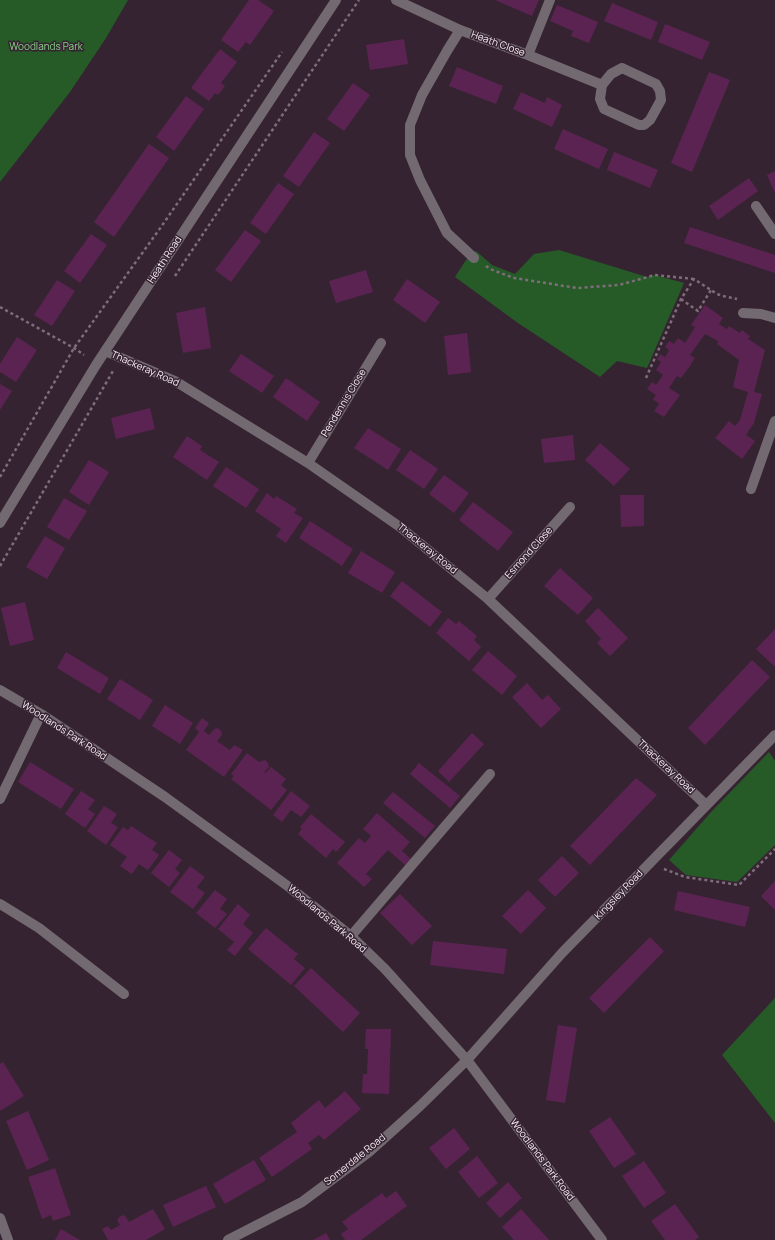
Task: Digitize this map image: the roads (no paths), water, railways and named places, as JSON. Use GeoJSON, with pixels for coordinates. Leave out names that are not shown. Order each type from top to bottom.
{"type":"FeatureCollection","features":[{"type":"Feature","properties":{"kind":"street","name":"Heath Road"},"geometry":{"type":"LineString","coordinates":[[0,523],[96,365],[336,0]]}},
{"type":"Feature","properties":{"kind":"street","name":"Heath Close"},"geometry":{"type":"LineString","coordinates":[[396,0],[460,30],[528,55],[602,85]]}},
{"type":"Feature","properties":{"kind":"street"},"geometry":{"type":"LineString","coordinates":[[528,55],[550,0]]}},
{"type":"Feature","properties":{"kind":"street"},"geometry":{"type":"LineString","coordinates":[[460,30],[420,101],[410,126],[410,155],[420,180],[447,233],[474,258]]}},
{"type":"Feature","properties":{"kind":"street"},"geometry":{"type":"LineString","coordinates":[[622,68],[656,84],[660,91],[661,100],[650,120],[644,125],[639,125],[604,109],[600,99],[602,85],[611,74],[622,68]]}},
{"type":"Feature","properties":{"kind":"street"},"geometry":{"type":"LineString","coordinates":[[756,206],[775,234]]}},
{"type":"Feature","properties":{"kind":"street"},"geometry":{"type":"LineString","coordinates":[[743,313],[761,314],[775,318]]}},
{"type":"Feature","properties":{"kind":"street","name":"Pendennis Close"},"geometry":{"type":"LineString","coordinates":[[308,464],[381,343]]}},
{"type":"Feature","properties":{"kind":"street","name":"Thackeray Road"},"geometry":{"type":"LineString","coordinates":[[105,351],[175,381],[308,464],[400,527],[488,599],[706,805]]}},
{"type":"Feature","properties":{"kind":"street"},"geometry":{"type":"LineString","coordinates":[[751,489],[775,420]]}},
{"type":"Feature","properties":{"kind":"street","name":"Esmond Close"},"geometry":{"type":"LineString","coordinates":[[488,599],[570,507]]}},
{"type":"Feature","properties":{"kind":"street","name":"Woodlands Park Road"},"geometry":{"type":"LineString","coordinates":[[0,690],[41,714],[165,797],[289,887],[351,936],[385,969],[467,1060],[602,1240]]}},
{"type":"Feature","properties":{"kind":"street"},"geometry":{"type":"LineString","coordinates":[[0,799],[41,714]]}},
{"type":"Feature","properties":{"kind":"street","name":"Kingsley Road"},"geometry":{"type":"LineString","coordinates":[[467,1060],[562,953],[775,735]]}},
{"type":"Feature","properties":{"kind":"street"},"geometry":{"type":"LineString","coordinates":[[351,936],[490,774]]}},
{"type":"Feature","properties":{"kind":"street"},"geometry":{"type":"LineString","coordinates":[[0,904],[39,928],[124,994]]}},
{"type":"Feature","properties":{"kind":"street","name":"Somerdale Road"},"geometry":{"type":"LineString","coordinates":[[228,1240],[302,1202],[369,1152],[420,1106],[467,1060]]}},
{"type":"Feature","properties":{"kind":"street"},"geometry":{"type":"LineString","coordinates":[[0,1218],[8,1240]]}},
{"type":"Feature","properties":{"kind":"park label","name":"Woodlands Park"},"geometry":{"type":"Point","coordinates":[46,47]}}]}
